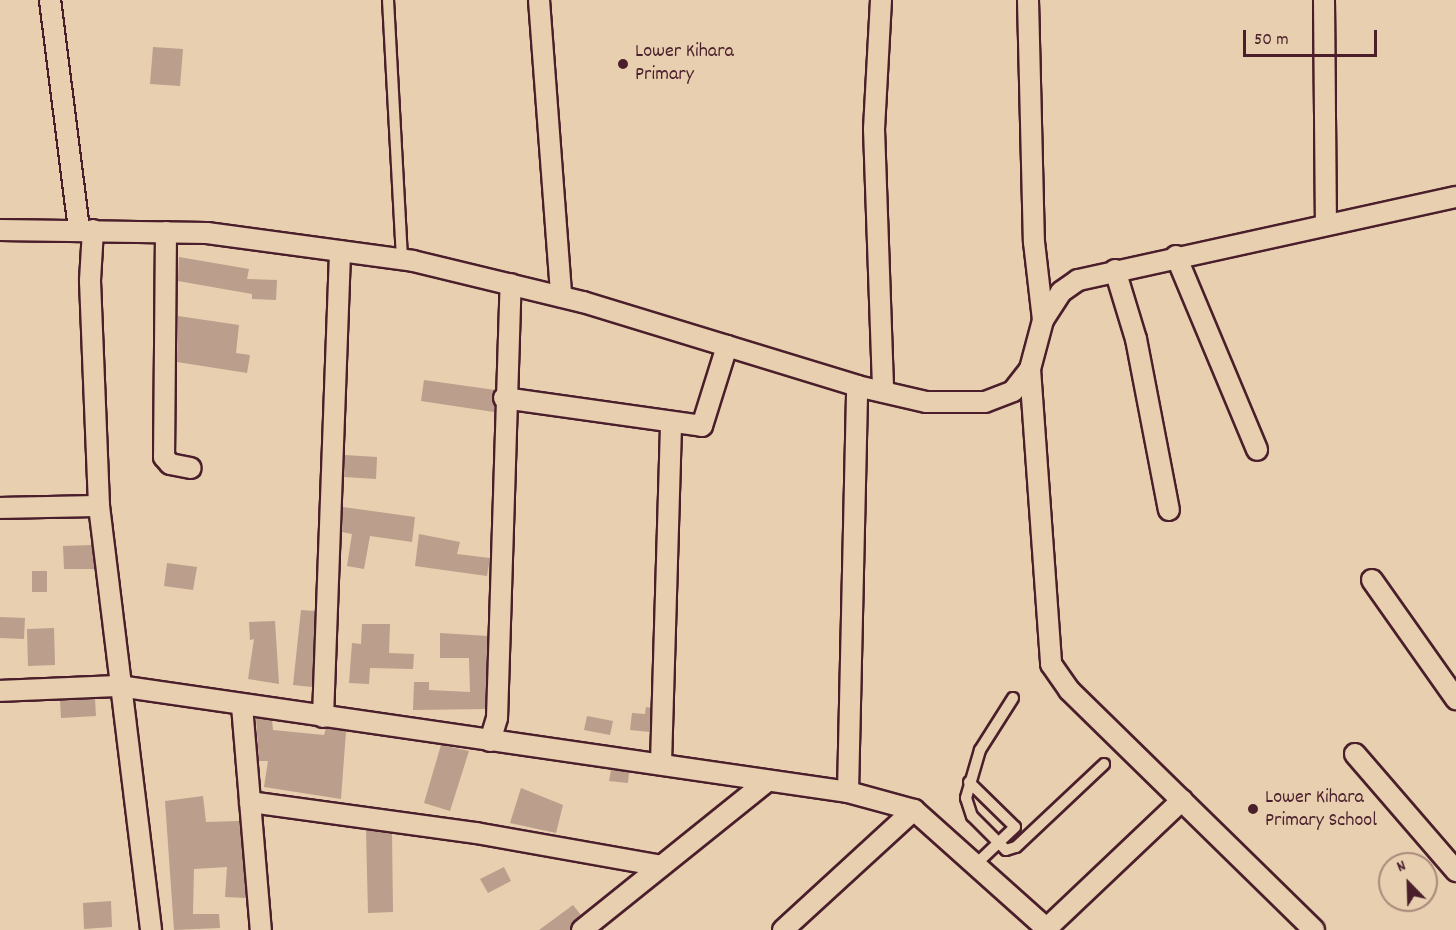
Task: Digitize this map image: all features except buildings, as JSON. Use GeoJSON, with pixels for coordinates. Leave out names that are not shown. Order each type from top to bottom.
{"type":"FeatureCollection","features":[{"type":"Feature","properties":{"kind":"street"},"geometry":{"type":"LineString","coordinates":[[50,0],[86,230],[99,506],[108,550],[119,686],[151,930]]}},
{"type":"Feature","properties":{"kind":"street"},"geometry":{"type":"LineString","coordinates":[[540,0],[561,296]]}},
{"type":"Feature","properties":{"kind":"street"},"geometry":{"type":"LineString","coordinates":[[881,0],[874,129],[883,392]]}},
{"type":"Feature","properties":{"kind":"street"},"geometry":{"type":"LineString","coordinates":[[1028,0],[1034,242],[1043,320]]}},
{"type":"Feature","properties":{"kind":"street"},"geometry":{"type":"LineString","coordinates":[[1324,0],[1326,222]]}},
{"type":"Feature","properties":{"kind":"street"},"geometry":{"type":"LineString","coordinates":[[1314,930],[1069,690],[1051,664],[1030,369],[1043,320],[1061,292],[1078,280],[1326,222],[1456,197]]}},
{"type":"Feature","properties":{"kind":"street"},"geometry":{"type":"LineString","coordinates":[[0,230],[207,232],[402,260],[561,296],[857,386],[926,402],[985,402],[1013,391],[1030,369]]}},
{"type":"Feature","properties":{"kind":"street"},"geometry":{"type":"LineString","coordinates":[[166,232],[164,457],[170,464],[190,468]]}},
{"type":"Feature","properties":{"kind":"street"},"geometry":{"type":"LineString","coordinates":[[323,717],[340,251]]}},
{"type":"Feature","properties":{"kind":"street"},"geometry":{"type":"LineString","coordinates":[[1176,256],[1257,450]]}},
{"type":"Feature","properties":{"kind":"street"},"geometry":{"type":"LineString","coordinates":[[1115,270],[1136,339],[1169,510]]}},
{"type":"Feature","properties":{"kind":"street"},"geometry":{"type":"LineString","coordinates":[[490,741],[496,718],[504,398],[511,284]]}},
{"type":"Feature","properties":{"kind":"street"},"geometry":{"type":"LineString","coordinates":[[504,398],[693,427],[707,420],[727,346]]}},
{"type":"Feature","properties":{"kind":"street"},"geometry":{"type":"LineString","coordinates":[[848,792],[857,386]]}},
{"type":"Feature","properties":{"kind":"street"},"geometry":{"type":"LineString","coordinates":[[660,763],[671,424]]}},
{"type":"Feature","properties":{"kind":"street"},"geometry":{"type":"LineString","coordinates":[[0,508],[99,506]]}},
{"type":"Feature","properties":{"kind":"street"},"geometry":{"type":"LineString","coordinates":[[1372,580],[1456,699]]}},
{"type":"Feature","properties":{"kind":"street"},"geometry":{"type":"LineString","coordinates":[[0,691],[119,686],[242,706],[660,763],[848,792],[914,810],[977,863],[1047,930],[1182,800]]}},
{"type":"Feature","properties":{"kind":"street"},"geometry":{"type":"LineString","coordinates":[[242,706],[261,930]]}},
{"type":"Feature","properties":{"kind":"street"},"geometry":{"type":"LineString","coordinates":[[1355,754],[1456,871]]}},
{"type":"Feature","properties":{"kind":"street"},"geometry":{"type":"LineString","coordinates":[[582,930],[767,781]]}},
{"type":"Feature","properties":{"kind":"street"},"geometry":{"type":"LineString","coordinates":[[250,802],[476,833],[661,866]]}},
{"type":"Feature","properties":{"kind":"street"},"geometry":{"type":"LineString","coordinates":[[783,930],[914,810]]}},
{"type":"Feature","properties":{"kind":"lane"},"geometry":{"type":"LineString","coordinates":[[388,0],[402,260]]}},
{"type":"Feature","properties":{"kind":"lane"},"geometry":{"type":"LineString","coordinates":[[1013,698],[980,750],[969,782],[968,808],[998,844],[1006,850],[1016,848],[1104,764]]}},
{"type":"Feature","properties":{"kind":"lane"},"geometry":{"type":"LineString","coordinates":[[969,782],[1013,823],[1014,830],[977,863]]}},
{"type":"Feature","properties":{"kind":"place","name":"Lower Kihara Primary"},"geometry":{"type":"Point","coordinates":[623,64]}},
{"type":"Feature","properties":{"kind":"place","name":"Lower Kihara Primary School"},"geometry":{"type":"Point","coordinates":[1253,809]}}]}
